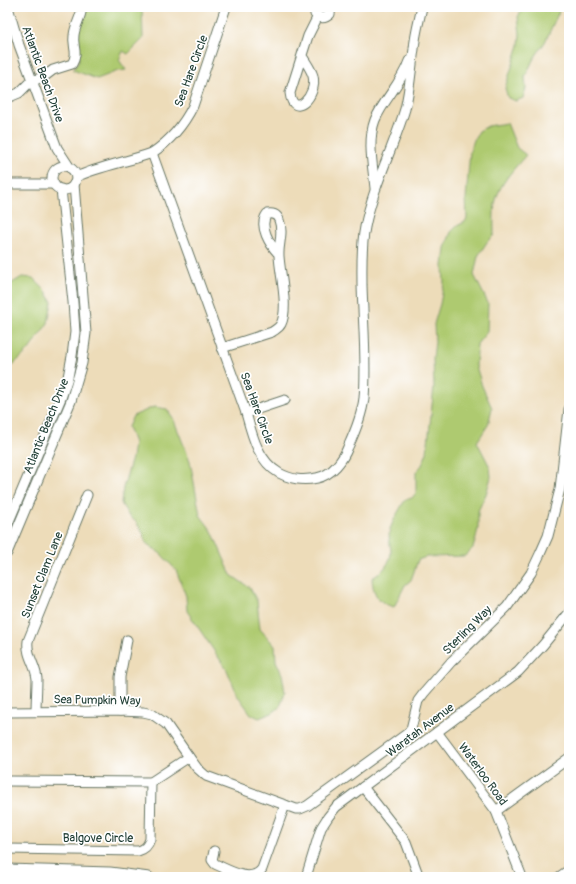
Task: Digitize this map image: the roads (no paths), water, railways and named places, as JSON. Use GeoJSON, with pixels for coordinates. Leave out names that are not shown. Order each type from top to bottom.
{"type":"FeatureCollection","features":[{"type":"Feature","properties":{"kind":"street","name":"Atlantic Beach Drive"},"geometry":{"type":"LineString","coordinates":[[7,553],[72,401],[80,375],[86,333],[73,175],[57,148],[19,45],[8,7]]}},
{"type":"Feature","properties":{"kind":"street"},"geometry":{"type":"LineString","coordinates":[[7,98],[19,93],[30,82],[45,76],[54,70],[69,66],[75,60],[76,54],[74,35],[81,16],[82,7]]}},
{"type":"Feature","properties":{"kind":"street","name":"Sea Hare Circle"},"geometry":{"type":"LineString","coordinates":[[73,175],[152,154],[163,146],[175,133],[185,121],[193,106],[226,7]]}},
{"type":"Feature","properties":{"kind":"street"},"geometry":{"type":"LineString","coordinates":[[315,9],[320,18],[330,14],[331,7]]}},
{"type":"Feature","properties":{"kind":"street","name":"Sea Hare Circle"},"geometry":{"type":"LineString","coordinates":[[152,154],[246,413],[252,434],[262,456],[271,468],[285,476],[308,480],[321,477],[330,472],[344,456],[357,426],[364,398],[365,365],[362,250],[365,226],[375,189],[408,97],[414,48],[422,7]]}},
{"type":"Feature","properties":{"kind":"street"},"geometry":{"type":"LineString","coordinates":[[302,56],[314,77],[314,84],[307,102],[299,105],[294,103],[291,99],[290,93],[315,9]]}},
{"type":"Feature","properties":{"kind":"street","name":"Sea Hare Circle"},"geometry":{"type":"LineString","coordinates":[[375,189],[372,154],[372,130],[375,120],[401,79],[414,48]]}},
{"type":"Feature","properties":{"kind":"street","name":"Atlantic Beach Drive"},"geometry":{"type":"LineString","coordinates":[[57,148],[57,168]]}},
{"type":"Feature","properties":{"kind":"street"},"geometry":{"type":"LineString","coordinates":[[7,184],[56,184],[68,189],[73,175],[63,166],[57,168],[53,174],[56,184]]}},
{"type":"Feature","properties":{"kind":"street","name":"Atlantic Beach Drive"},"geometry":{"type":"LineString","coordinates":[[7,526],[61,398],[68,377],[74,344],[73,302],[56,184]]}},
{"type":"Feature","properties":{"kind":"street"},"geometry":{"type":"LineString","coordinates":[[222,348],[272,332],[278,328],[283,318],[284,301],[279,254]]}},
{"type":"Feature","properties":{"kind":"street"},"geometry":{"type":"LineString","coordinates":[[73,302],[83,301]]}},
{"type":"Feature","properties":{"kind":"street"},"geometry":{"type":"LineString","coordinates":[[61,398],[72,401]]}},
{"type":"Feature","properties":{"kind":"street"},"geometry":{"type":"LineString","coordinates":[[246,413],[285,400]]}},
{"type":"Feature","properties":{"kind":"street","name":"Sterling Way"},"geometry":{"type":"LineString","coordinates":[[296,808],[300,809],[307,806],[408,733],[411,729],[418,701],[424,693],[452,662],[507,607],[531,573],[548,536],[554,516],[560,489],[569,409]]}},
{"type":"Feature","properties":{"kind":"street","name":"Sunset Clam Lane"},"geometry":{"type":"LineString","coordinates":[[36,711],[37,679],[28,651],[28,641],[87,495]]}},
{"type":"Feature","properties":{"kind":"street"},"geometry":{"type":"LineString","coordinates":[[19,496],[29,501]]}},
{"type":"Feature","properties":{"kind":"street","name":"Waratah Avenue"},"geometry":{"type":"LineString","coordinates":[[306,877],[321,828],[336,807],[518,672],[543,645],[569,613]]}},
{"type":"Feature","properties":{"kind":"street"},"geometry":{"type":"LineString","coordinates":[[120,711],[120,677],[127,640]]}},
{"type":"Feature","properties":{"kind":"street","name":"Sea Pumpkin Way"},"geometry":{"type":"LineString","coordinates":[[7,712],[120,711],[152,714],[166,724],[189,758],[206,776],[296,808]]}},
{"type":"Feature","properties":{"kind":"street","name":"Waterloo Road"},"geometry":{"type":"LineString","coordinates":[[437,732],[496,811],[522,877]]}},
{"type":"Feature","properties":{"kind":"street"},"geometry":{"type":"LineString","coordinates":[[7,781],[151,782],[189,758]]}},
{"type":"Feature","properties":{"kind":"street"},"geometry":{"type":"LineString","coordinates":[[496,811],[569,758]]}},
{"type":"Feature","properties":{"kind":"street","name":"Balgove Circle"},"geometry":{"type":"LineString","coordinates":[[7,849],[130,851],[143,849],[146,847],[150,839],[151,782]]}},
{"type":"Feature","properties":{"kind":"street"},"geometry":{"type":"LineString","coordinates":[[363,787],[406,842],[419,877]]}},
{"type":"Feature","properties":{"kind":"street"},"geometry":{"type":"LineString","coordinates":[[214,851],[212,860],[214,864],[245,876],[251,877],[256,875],[262,869],[285,805]]}},
{"type":"Feature","properties":{"kind":"street"},"geometry":{"type":"LineString","coordinates":[[7,869],[110,872],[149,877]]}},
{"type":"Feature","properties":{"kind":"street"},"geometry":{"type":"LineString","coordinates":[[559,877],[569,870]]}}]}
